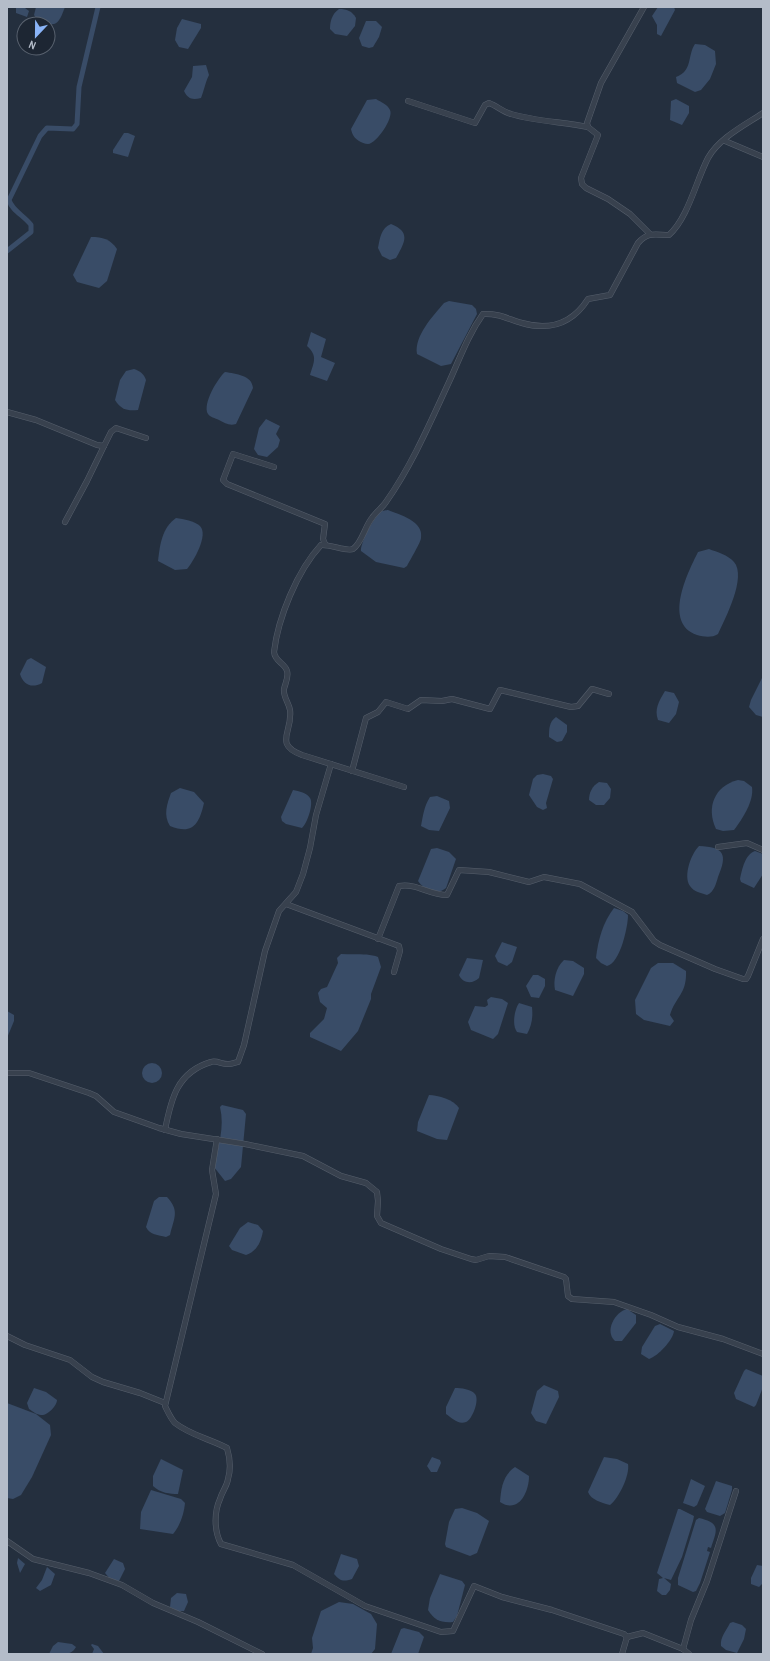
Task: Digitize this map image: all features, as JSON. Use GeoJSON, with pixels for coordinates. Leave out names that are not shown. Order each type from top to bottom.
{"type":"FeatureCollection","features":[{"type":"Feature","properties":{"kind":"street"},"geometry":{"type":"LineString","coordinates":[[588,126],[586,123],[601,83],[644,7]]}},
{"type":"Feature","properties":{"kind":"street"},"geometry":{"type":"LineString","coordinates":[[408,101],[475,123],[485,105],[489,103],[511,114],[527,118],[588,126],[598,135],[581,178],[582,184],[586,188],[608,199],[630,214],[650,234]]}},
{"type":"Feature","properties":{"kind":"street"},"geometry":{"type":"LineString","coordinates":[[404,787],[291,751],[287,746],[285,738],[290,709],[284,691],[288,674],[287,670],[275,657],[274,652],[282,619],[296,583],[315,551],[321,545],[325,544],[348,550],[353,549],[358,544],[371,518],[386,501],[414,456],[461,352],[475,324],[483,314],[494,314],[531,326],[548,326],[569,321],[588,300],[610,295],[643,236],[650,234],[669,235],[673,231],[686,209],[708,157],[725,140],[763,113]]}},
{"type":"Feature","properties":{"kind":"street"},"geometry":{"type":"LineString","coordinates":[[725,140],[763,157]]}},
{"type":"Feature","properties":{"kind":"street"},"geometry":{"type":"LineString","coordinates":[[7,412],[36,420],[96,445],[104,446]]}},
{"type":"Feature","properties":{"kind":"street"},"geometry":{"type":"LineString","coordinates":[[64,522],[88,481],[111,432],[116,428],[146,438]]}},
{"type":"Feature","properties":{"kind":"street"},"geometry":{"type":"LineString","coordinates":[[274,467],[233,454],[223,480],[227,484],[269,503],[325,524],[323,539],[325,544]]}},
{"type":"Feature","properties":{"kind":"street"},"geometry":{"type":"LineString","coordinates":[[352,771],[366,718],[378,712],[386,702],[408,709],[421,700],[442,701],[452,698],[490,709],[500,690],[571,707],[578,706],[592,689],[609,694]]}},
{"type":"Feature","properties":{"kind":"street"},"geometry":{"type":"LineString","coordinates":[[165,1130],[169,1112],[180,1080],[194,1069],[213,1061],[229,1064],[238,1062],[244,1046],[265,951],[274,920],[279,911],[296,892],[303,874],[310,848],[316,815],[331,764]]}},
{"type":"Feature","properties":{"kind":"street"},"geometry":{"type":"LineString","coordinates":[[718,847],[747,843],[763,850]]}},
{"type":"Feature","properties":{"kind":"street"},"geometry":{"type":"LineString","coordinates":[[378,940],[399,886],[409,884],[436,895],[447,895],[459,870],[468,869],[489,872],[529,882],[544,877],[580,884],[632,912],[654,941],[660,945],[714,969],[743,979],[746,979],[750,972],[763,939]]}},
{"type":"Feature","properties":{"kind":"street"},"geometry":{"type":"LineString","coordinates":[[286,904],[378,940],[399,946],[400,952],[394,972]]}},
{"type":"Feature","properties":{"kind":"street"},"geometry":{"type":"LineString","coordinates":[[7,1074],[29,1073],[89,1093],[96,1096],[114,1112],[165,1130],[303,1156],[341,1176],[366,1183],[377,1192],[377,1216],[381,1223],[441,1249],[476,1260],[489,1256],[505,1257],[527,1263],[566,1278],[568,1296],[572,1299],[614,1302],[651,1315],[678,1327],[723,1339],[763,1354]]}},
{"type":"Feature","properties":{"kind":"street"},"geometry":{"type":"LineString","coordinates":[[217,1139],[212,1170],[216,1194],[165,1406],[174,1422],[188,1431],[212,1440],[227,1448],[230,1460],[228,1479],[219,1501],[216,1516],[218,1537],[221,1544],[293,1565],[365,1606],[441,1632],[453,1631],[474,1586],[502,1597],[552,1610],[607,1627],[624,1634],[627,1637]]}},
{"type":"Feature","properties":{"kind":"street"},"geometry":{"type":"LineString","coordinates":[[7,1336],[25,1345],[70,1360],[92,1377],[103,1382],[140,1393],[165,1404]]}},
{"type":"Feature","properties":{"kind":"street"},"geometry":{"type":"LineString","coordinates":[[683,1649],[691,1620],[707,1581],[736,1491]]}},
{"type":"Feature","properties":{"kind":"street"},"geometry":{"type":"LineString","coordinates":[[7,1541],[33,1559],[89,1573],[122,1585],[153,1603],[198,1622],[262,1654]]}},
{"type":"Feature","properties":{"kind":"street"},"geometry":{"type":"LineString","coordinates":[[627,1637],[643,1633],[683,1649],[689,1654]]}},
{"type":"Feature","properties":{"kind":"street"},"geometry":{"type":"LineString","coordinates":[[622,1654],[627,1637]]}},
{"type":"Feature","properties":{"kind":"water"},"geometry":{"type":"Polygon","coordinates":[[[16,7],[25,8],[29,11],[27,16],[16,13],[16,7]]]}},
{"type":"Feature","properties":{"kind":"water"},"geometry":{"type":"Polygon","coordinates":[[[36,7],[65,7],[56,23],[56,16],[34,15],[36,7]]]}},
{"type":"Feature","properties":{"kind":"water"},"geometry":{"type":"Polygon","coordinates":[[[658,7],[674,7],[675,10],[661,36],[657,34],[657,25],[652,16],[658,7]]]}},
{"type":"Feature","properties":{"kind":"water"},"geometry":{"type":"Polygon","coordinates":[[[339,9],[349,11],[356,18],[355,26],[347,36],[335,34],[330,29],[332,18],[339,9]]]}},
{"type":"Feature","properties":{"kind":"water"},"geometry":{"type":"Polygon","coordinates":[[[182,19],[201,24],[201,28],[188,49],[179,47],[175,40],[177,28],[182,19]]]}},
{"type":"Feature","properties":{"kind":"water"},"geometry":{"type":"Polygon","coordinates":[[[366,21],[376,21],[382,27],[379,37],[373,47],[369,48],[362,46],[359,38],[366,21]]]}},
{"type":"Feature","properties":{"kind":"water"},"geometry":{"type":"Polygon","coordinates":[[[695,44],[705,45],[715,51],[716,64],[710,79],[701,90],[695,92],[677,83],[676,77],[685,71],[695,44]]]}},
{"type":"Feature","properties":{"kind":"water"},"geometry":{"type":"Polygon","coordinates":[[[206,65],[209,75],[201,98],[195,99],[187,96],[184,91],[192,77],[193,66],[206,65]]]}},
{"type":"Feature","properties":{"kind":"water"},"geometry":{"type":"Polygon","coordinates":[[[376,99],[388,107],[391,114],[384,130],[380,135],[371,143],[366,144],[356,139],[351,129],[367,100],[376,99]]]}},
{"type":"Feature","properties":{"kind":"water"},"geometry":{"type":"Polygon","coordinates":[[[676,99],[689,106],[689,113],[682,125],[670,120],[671,101],[676,99]]]}},
{"type":"Feature","properties":{"kind":"water"},"geometry":{"type":"Polygon","coordinates":[[[124,133],[135,136],[128,157],[113,153],[113,150],[124,133]]]}},
{"type":"Feature","properties":{"kind":"water"},"geometry":{"type":"Polygon","coordinates":[[[391,224],[401,230],[404,234],[404,242],[396,258],[390,260],[382,256],[378,248],[383,231],[391,224]]]}},
{"type":"Feature","properties":{"kind":"water"},"geometry":{"type":"Polygon","coordinates":[[[91,237],[106,239],[117,249],[107,281],[99,288],[77,282],[73,275],[91,237]]]}},
{"type":"Feature","properties":{"kind":"water"},"geometry":{"type":"Polygon","coordinates":[[[449,301],[472,305],[476,309],[477,314],[451,364],[441,366],[417,354],[417,347],[418,340],[425,327],[444,303],[449,301]]]}},
{"type":"Feature","properties":{"kind":"water"},"geometry":{"type":"Polygon","coordinates":[[[311,332],[326,339],[321,357],[335,363],[327,381],[310,375],[314,356],[307,346],[311,332]]]}},
{"type":"Feature","properties":{"kind":"water"},"geometry":{"type":"Polygon","coordinates":[[[134,369],[142,373],[146,380],[138,410],[122,408],[115,400],[120,380],[126,371],[134,369]]]}},
{"type":"Feature","properties":{"kind":"water"},"geometry":{"type":"Polygon","coordinates":[[[225,372],[247,378],[250,380],[253,388],[236,424],[234,425],[227,424],[211,417],[207,410],[209,398],[225,372]]]}},
{"type":"Feature","properties":{"kind":"water"},"geometry":{"type":"Polygon","coordinates":[[[266,419],[280,426],[276,434],[280,440],[278,447],[267,457],[258,455],[254,449],[259,428],[266,419]]]}},
{"type":"Feature","properties":{"kind":"water"},"geometry":{"type":"Polygon","coordinates":[[[388,510],[415,523],[421,532],[419,543],[407,566],[404,568],[376,562],[361,551],[365,537],[375,518],[382,511],[388,510]]]}},
{"type":"Feature","properties":{"kind":"water"},"geometry":{"type":"Polygon","coordinates":[[[176,518],[195,523],[200,526],[202,530],[203,536],[199,548],[193,561],[187,569],[175,570],[158,561],[162,537],[171,522],[176,518]]]}},
{"type":"Feature","properties":{"kind":"water"},"geometry":{"type":"Polygon","coordinates":[[[709,549],[729,557],[734,562],[738,577],[734,598],[718,634],[708,637],[697,635],[687,629],[681,620],[679,609],[688,573],[698,552],[709,549]]]}},
{"type":"Feature","properties":{"kind":"water"},"geometry":{"type":"Polygon","coordinates":[[[31,658],[46,667],[42,683],[34,686],[25,683],[20,674],[27,660],[31,658]]]}},
{"type":"Feature","properties":{"kind":"water"},"geometry":{"type":"Polygon","coordinates":[[[763,676],[763,717],[756,715],[749,707],[763,676]]]}},
{"type":"Feature","properties":{"kind":"water"},"geometry":{"type":"Polygon","coordinates":[[[665,691],[674,693],[679,702],[676,714],[669,723],[658,720],[657,716],[658,705],[665,691]]]}},
{"type":"Feature","properties":{"kind":"water"},"geometry":{"type":"Polygon","coordinates":[[[556,717],[567,725],[567,732],[562,741],[557,742],[549,737],[549,728],[556,717]]]}},
{"type":"Feature","properties":{"kind":"water"},"geometry":{"type":"Polygon","coordinates":[[[543,774],[551,776],[553,779],[546,803],[547,808],[543,810],[537,807],[529,795],[533,779],[537,775],[543,774]]]}},
{"type":"Feature","properties":{"kind":"water"},"geometry":{"type":"Polygon","coordinates":[[[738,780],[744,781],[752,787],[750,804],[734,830],[723,831],[716,829],[712,813],[714,799],[723,787],[738,780]]]}},
{"type":"Feature","properties":{"kind":"water"},"geometry":{"type":"Polygon","coordinates":[[[599,782],[607,783],[611,789],[610,798],[604,805],[596,805],[589,800],[591,790],[599,782]]]}},
{"type":"Feature","properties":{"kind":"water"},"geometry":{"type":"Polygon","coordinates":[[[180,788],[194,792],[204,803],[197,822],[193,826],[184,829],[170,826],[166,814],[171,793],[180,788]]]}},
{"type":"Feature","properties":{"kind":"water"},"geometry":{"type":"Polygon","coordinates":[[[293,790],[309,796],[311,801],[309,814],[302,828],[286,824],[282,821],[281,817],[293,790]]]}},
{"type":"Feature","properties":{"kind":"water"},"geometry":{"type":"Polygon","coordinates":[[[437,796],[449,801],[450,808],[439,831],[429,830],[421,826],[428,800],[430,797],[437,796]]]}},
{"type":"Feature","properties":{"kind":"water"},"geometry":{"type":"Polygon","coordinates":[[[699,846],[719,850],[723,857],[723,863],[713,890],[707,895],[694,890],[690,886],[687,877],[693,854],[699,846]]]}},
{"type":"Feature","properties":{"kind":"water"},"geometry":{"type":"Polygon","coordinates":[[[437,848],[449,852],[456,859],[446,888],[435,891],[423,887],[418,881],[431,849],[437,848]]]}},
{"type":"Feature","properties":{"kind":"water"},"geometry":{"type":"Polygon","coordinates":[[[755,851],[763,854],[763,874],[754,888],[741,882],[740,879],[746,859],[755,851]]]}},
{"type":"Feature","properties":{"kind":"water"},"geometry":{"type":"Polygon","coordinates":[[[614,908],[623,911],[628,915],[628,921],[625,936],[619,952],[612,963],[607,966],[596,958],[602,932],[610,913],[614,908]]]}},
{"type":"Feature","properties":{"kind":"water"},"geometry":{"type":"Polygon","coordinates":[[[502,942],[517,947],[512,962],[507,966],[498,962],[495,956],[502,942]]]}},
{"type":"Feature","properties":{"kind":"water"},"geometry":{"type":"Polygon","coordinates":[[[341,954],[378,957],[381,967],[371,994],[371,999],[358,1031],[341,1051],[310,1037],[310,1033],[324,1019],[327,1008],[320,1002],[318,993],[321,989],[327,987],[338,963],[337,958],[341,954]]]}},
{"type":"Feature","properties":{"kind":"water"},"geometry":{"type":"Polygon","coordinates":[[[467,958],[483,960],[479,978],[471,982],[463,980],[459,975],[467,958]]]}},
{"type":"Feature","properties":{"kind":"water"},"geometry":{"type":"Polygon","coordinates":[[[564,960],[573,961],[584,968],[584,974],[573,996],[555,990],[554,982],[556,974],[559,966],[564,960]]]}},
{"type":"Feature","properties":{"kind":"water"},"geometry":{"type":"Polygon","coordinates":[[[658,963],[673,963],[686,971],[685,985],[670,1015],[674,1021],[670,1026],[644,1020],[636,1014],[635,1000],[651,968],[658,963]]]}},
{"type":"Feature","properties":{"kind":"water"},"geometry":{"type":"Polygon","coordinates":[[[533,975],[538,975],[545,979],[545,986],[539,998],[531,997],[526,986],[533,975]]]}},
{"type":"Feature","properties":{"kind":"water"},"geometry":{"type":"Polygon","coordinates":[[[491,997],[502,999],[508,1003],[498,1034],[493,1039],[471,1030],[468,1022],[475,1006],[485,1007],[488,1005],[487,1000],[491,997]]]}},
{"type":"Feature","properties":{"kind":"water"},"geometry":{"type":"Polygon","coordinates":[[[519,1003],[532,1007],[532,1021],[527,1034],[517,1032],[514,1026],[515,1014],[519,1003]]]}},
{"type":"Feature","properties":{"kind":"water"},"geometry":{"type":"Polygon","coordinates":[[[7,1011],[14,1015],[14,1021],[7,1038],[7,1011]]]}},
{"type":"Feature","properties":{"kind":"water"},"geometry":{"type":"Polygon","coordinates":[[[148,1063],[156,1063],[162,1069],[162,1077],[156,1083],[148,1083],[142,1077],[142,1069],[148,1063]]]}},
{"type":"Feature","properties":{"kind":"water"},"geometry":{"type":"Polygon","coordinates":[[[429,1095],[446,1098],[459,1108],[447,1140],[437,1139],[417,1131],[418,1122],[429,1095]]]}},
{"type":"Feature","properties":{"kind":"water"},"geometry":{"type":"Polygon","coordinates":[[[222,1105],[243,1110],[246,1114],[241,1167],[231,1179],[225,1181],[214,1167],[221,1130],[222,1122],[220,1107],[222,1105]]]}},
{"type":"Feature","properties":{"kind":"water"},"geometry":{"type":"Polygon","coordinates":[[[159,1197],[167,1197],[174,1206],[175,1211],[170,1235],[166,1237],[152,1233],[146,1227],[154,1201],[159,1197]]]}},
{"type":"Feature","properties":{"kind":"water"},"geometry":{"type":"Polygon","coordinates":[[[248,1222],[258,1225],[263,1231],[256,1249],[246,1255],[232,1250],[229,1246],[240,1228],[248,1222]]]}},
{"type":"Feature","properties":{"kind":"water"},"geometry":{"type":"Polygon","coordinates":[[[627,1309],[636,1315],[636,1323],[622,1341],[615,1341],[611,1332],[612,1322],[619,1314],[627,1309]]]}},
{"type":"Feature","properties":{"kind":"water"},"geometry":{"type":"Polygon","coordinates":[[[660,1324],[674,1331],[673,1335],[657,1355],[649,1359],[641,1354],[642,1347],[655,1326],[660,1324]]]}},
{"type":"Feature","properties":{"kind":"water"},"geometry":{"type":"Polygon","coordinates":[[[746,1369],[763,1376],[763,1387],[754,1407],[736,1399],[734,1393],[746,1369]]]}},
{"type":"Feature","properties":{"kind":"water"},"geometry":{"type":"Polygon","coordinates":[[[544,1385],[558,1391],[559,1397],[546,1424],[536,1421],[531,1413],[537,1391],[544,1385]]]}},
{"type":"Feature","properties":{"kind":"water"},"geometry":{"type":"Polygon","coordinates":[[[34,1388],[46,1392],[57,1400],[54,1408],[46,1414],[39,1415],[29,1409],[27,1403],[34,1388]]]}},
{"type":"Feature","properties":{"kind":"water"},"geometry":{"type":"Polygon","coordinates":[[[455,1388],[471,1391],[475,1394],[477,1401],[471,1418],[463,1423],[458,1422],[446,1414],[446,1407],[455,1388]]]}},
{"type":"Feature","properties":{"kind":"water"},"geometry":{"type":"Polygon","coordinates":[[[7,1403],[36,1414],[50,1425],[51,1435],[32,1477],[21,1495],[13,1499],[7,1498],[7,1403]]]}},
{"type":"Feature","properties":{"kind":"water"},"geometry":{"type":"Polygon","coordinates":[[[432,1457],[440,1460],[441,1463],[437,1472],[431,1472],[427,1466],[432,1457]]]}},
{"type":"Feature","properties":{"kind":"water"},"geometry":{"type":"Polygon","coordinates":[[[604,1457],[617,1459],[628,1464],[626,1480],[617,1497],[610,1505],[594,1499],[588,1492],[604,1457]]]}},
{"type":"Feature","properties":{"kind":"water"},"geometry":{"type":"Polygon","coordinates":[[[161,1459],[183,1470],[178,1494],[162,1492],[153,1486],[153,1476],[161,1459]]]}},
{"type":"Feature","properties":{"kind":"water"},"geometry":{"type":"Polygon","coordinates":[[[515,1467],[529,1476],[527,1489],[525,1495],[517,1504],[506,1505],[500,1502],[502,1487],[505,1478],[515,1467]]]}},
{"type":"Feature","properties":{"kind":"water"},"geometry":{"type":"Polygon","coordinates":[[[691,1479],[705,1486],[697,1505],[694,1507],[683,1503],[691,1479]]]}},
{"type":"Feature","properties":{"kind":"water"},"geometry":{"type":"Polygon","coordinates":[[[716,1481],[732,1486],[725,1513],[720,1516],[707,1512],[705,1509],[716,1481]]]}},
{"type":"Feature","properties":{"kind":"water"},"geometry":{"type":"Polygon","coordinates":[[[151,1490],[181,1499],[185,1503],[181,1520],[173,1534],[140,1529],[141,1512],[151,1490]]]}},
{"type":"Feature","properties":{"kind":"water"},"geometry":{"type":"Polygon","coordinates":[[[462,1508],[477,1513],[489,1521],[477,1553],[470,1556],[446,1547],[445,1544],[449,1522],[455,1509],[462,1508]]]}},
{"type":"Feature","properties":{"kind":"water"},"geometry":{"type":"Polygon","coordinates":[[[678,1509],[694,1516],[682,1557],[671,1580],[664,1578],[671,1584],[670,1590],[666,1595],[662,1595],[657,1591],[659,1579],[663,1578],[657,1573],[678,1509]]]}},
{"type":"Feature","properties":{"kind":"water"},"geometry":{"type":"Polygon","coordinates":[[[699,1518],[711,1522],[716,1528],[716,1532],[711,1548],[708,1547],[707,1551],[710,1552],[700,1583],[696,1591],[693,1592],[678,1585],[678,1578],[696,1520],[699,1518]]]}},
{"type":"Feature","properties":{"kind":"water"},"geometry":{"type":"Polygon","coordinates":[[[341,1554],[357,1559],[359,1566],[352,1579],[342,1580],[334,1574],[341,1554]]]}},
{"type":"Feature","properties":{"kind":"water"},"geometry":{"type":"Polygon","coordinates":[[[18,1558],[25,1564],[20,1573],[17,1563],[18,1558]]]}},
{"type":"Feature","properties":{"kind":"water"},"geometry":{"type":"Polygon","coordinates":[[[114,1559],[123,1563],[125,1569],[119,1581],[111,1580],[105,1573],[114,1559]]]}},
{"type":"Feature","properties":{"kind":"water"},"geometry":{"type":"Polygon","coordinates":[[[757,1565],[763,1566],[763,1583],[759,1587],[751,1584],[751,1578],[757,1565]]]}},
{"type":"Feature","properties":{"kind":"water"},"geometry":{"type":"Polygon","coordinates":[[[47,1567],[55,1574],[51,1585],[40,1591],[36,1588],[42,1580],[47,1567]]]}},
{"type":"Feature","properties":{"kind":"water"},"geometry":{"type":"Polygon","coordinates":[[[440,1574],[462,1581],[465,1585],[457,1616],[453,1622],[438,1620],[428,1610],[430,1598],[440,1574]]]}},
{"type":"Feature","properties":{"kind":"water"},"geometry":{"type":"Polygon","coordinates":[[[177,1593],[186,1594],[188,1602],[184,1611],[178,1611],[170,1607],[171,1598],[177,1593]]]}},
{"type":"Feature","properties":{"kind":"water"},"geometry":{"type":"Polygon","coordinates":[[[339,1602],[353,1604],[371,1614],[377,1624],[375,1649],[371,1654],[311,1654],[313,1648],[312,1638],[321,1611],[339,1602]]]}},
{"type":"Feature","properties":{"kind":"water"},"geometry":{"type":"Polygon","coordinates":[[[733,1622],[742,1625],[746,1629],[744,1639],[737,1653],[726,1650],[721,1646],[721,1640],[724,1634],[730,1623],[733,1622]]]}},
{"type":"Feature","properties":{"kind":"water"},"geometry":{"type":"Polygon","coordinates":[[[404,1628],[419,1632],[424,1637],[418,1654],[391,1654],[401,1629],[404,1628]]]}},
{"type":"Feature","properties":{"kind":"water"},"geometry":{"type":"Polygon","coordinates":[[[58,1642],[72,1644],[76,1647],[68,1654],[49,1654],[53,1646],[58,1642]]]}},
{"type":"Feature","properties":{"kind":"water"},"geometry":{"type":"Polygon","coordinates":[[[91,1645],[98,1646],[104,1654],[92,1654],[94,1649],[91,1645]]]}},
{"type":"Feature","properties":{"kind":"waterway"},"geometry":{"type":"LineString","coordinates":[[7,251],[31,232],[31,225],[13,207],[9,200],[40,136],[47,128],[73,129],[77,124],[79,87],[98,7]]}}]}
